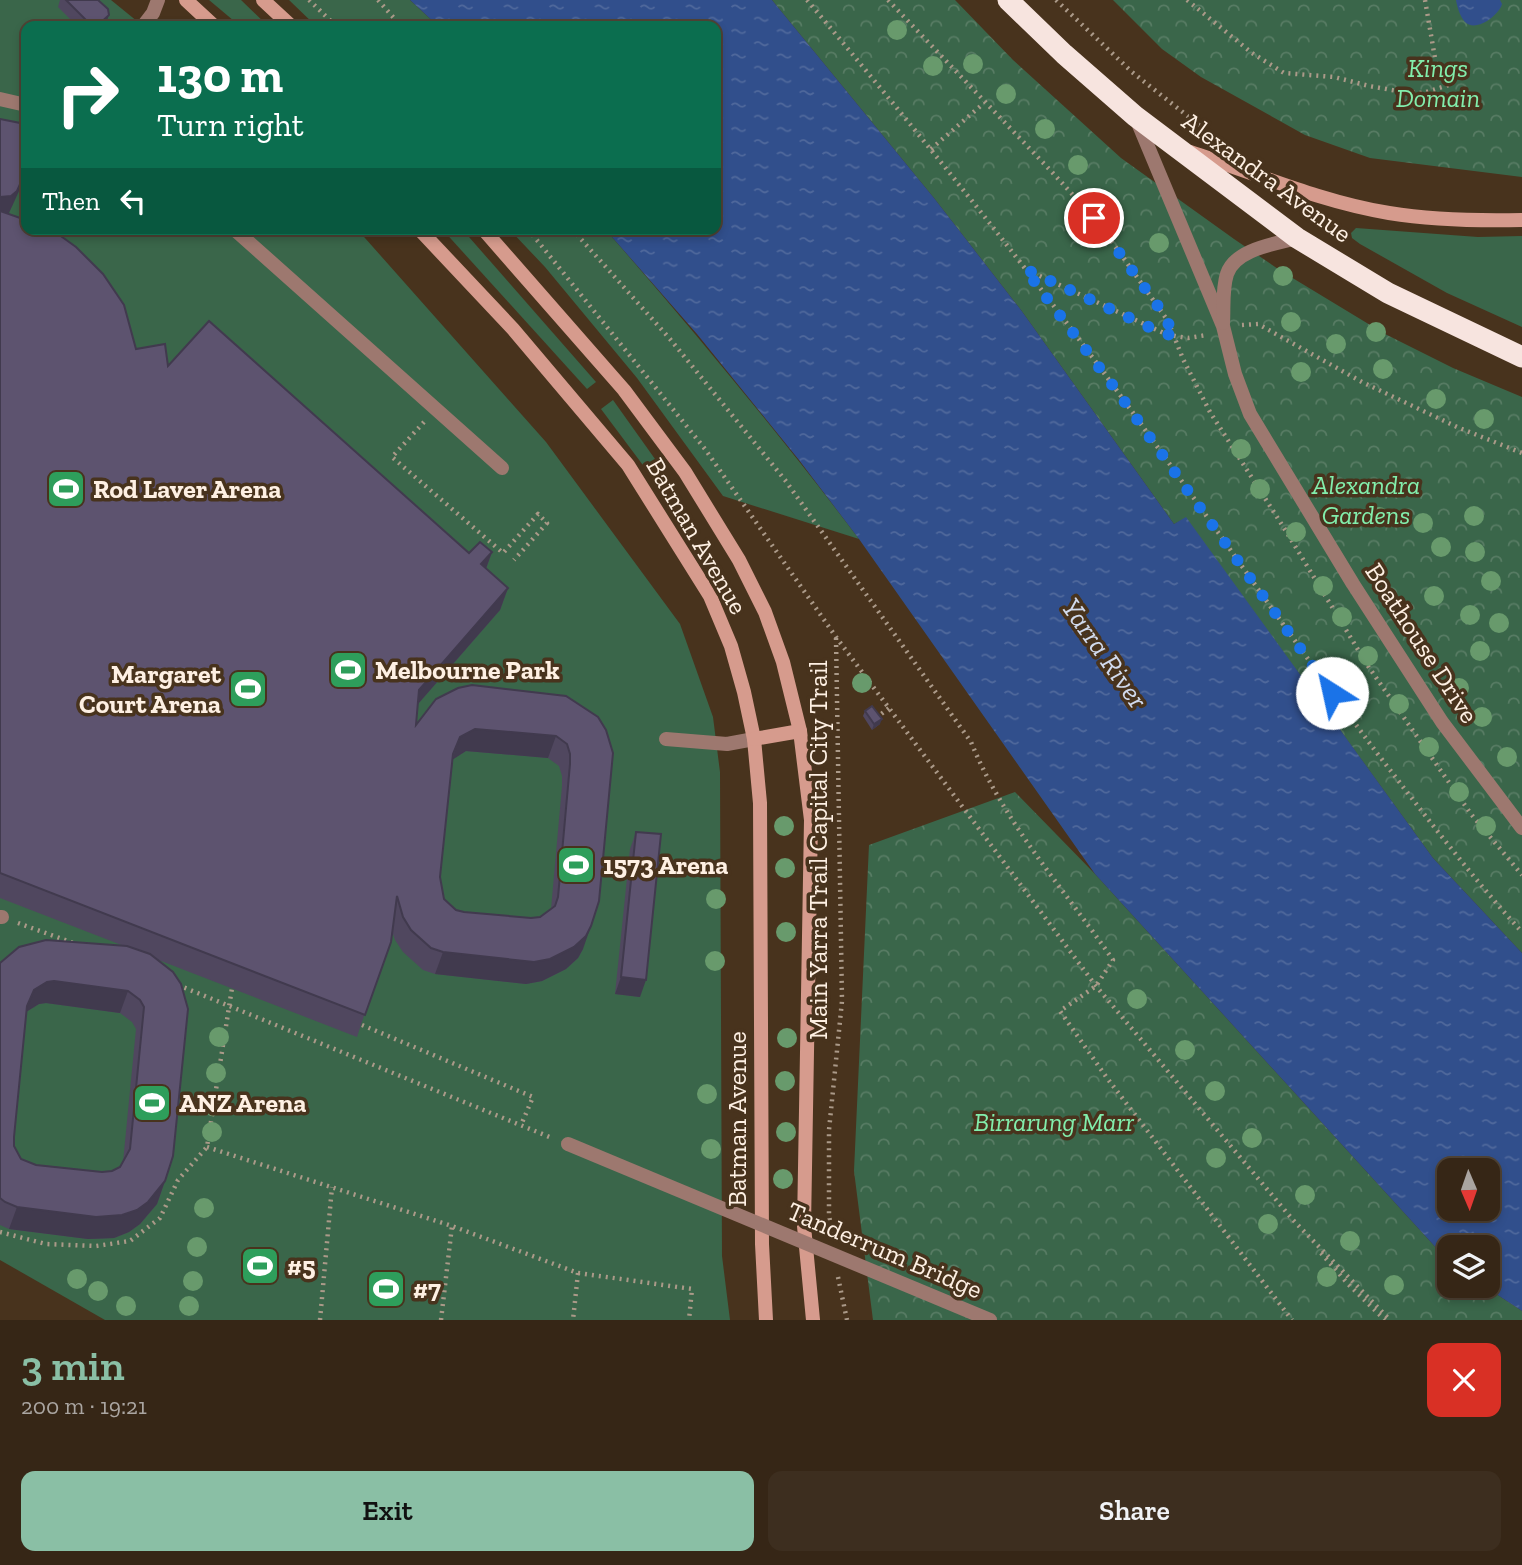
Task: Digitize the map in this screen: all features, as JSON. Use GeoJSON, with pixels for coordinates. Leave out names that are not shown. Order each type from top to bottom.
{"type":"FeatureCollection","features":[{"type":"Feature","properties":{"kind":"highway","name":"Alexandra Avenue"},"geometry":{"type":"LineString","coordinates":[[1008,0],[1064,54],[1135,116],[1297,238],[1388,293],[1522,357]]}},
{"type":"Feature","properties":{"kind":"street"},"geometry":{"type":"LineString","coordinates":[[147,21],[158,0]]}},
{"type":"Feature","properties":{"kind":"street"},"geometry":{"type":"LineString","coordinates":[[186,0],[209,21]]}},
{"type":"Feature","properties":{"kind":"street"},"geometry":{"type":"LineString","coordinates":[[264,0],[286,21]]}},
{"type":"Feature","properties":{"kind":"street"},"geometry":{"type":"LineString","coordinates":[[0,99],[21,104]]}},
{"type":"Feature","properties":{"kind":"street","name":"Boathouse Drive"},"geometry":{"type":"LineString","coordinates":[[1135,116],[1223,328],[1235,374],[1250,414],[1353,584],[1442,722],[1522,828]]}},
{"type":"Feature","properties":{"kind":"street"},"geometry":{"type":"LineString","coordinates":[[1177,147],[1318,195],[1366,208],[1425,217],[1478,221],[1522,220]]}},
{"type":"Feature","properties":{"kind":"street"},"geometry":{"type":"LineString","coordinates":[[241,235],[502,468]]}},
{"type":"Feature","properties":{"kind":"street","name":"Batman Avenue"},"geometry":{"type":"LineString","coordinates":[[425,235],[513,329],[628,465],[709,596],[731,646],[754,739],[761,815],[762,1244],[766,1320]]}},
{"type":"Feature","properties":{"kind":"street","name":"Batman Avenue"},"geometry":{"type":"LineString","coordinates":[[488,235],[624,390],[685,472],[739,559],[765,612],[783,662],[800,731],[811,820],[804,1226],[813,1320]]}},
{"type":"Feature","properties":{"kind":"street","name":"Boathouse Drive"},"geometry":{"type":"LineString","coordinates":[[1223,328],[1226,279],[1233,263],[1251,252],[1297,238]]}},
{"type":"Feature","properties":{"kind":"street"},"geometry":{"type":"LineString","coordinates":[[666,739],[727,744],[800,731]]}},
{"type":"Feature","properties":{"kind":"street","name":"Tanderrum Bridge"},"geometry":{"type":"LineString","coordinates":[[568,1144],[990,1320]]}},
{"type":"Feature","properties":{"kind":"path"},"geometry":{"type":"LineString","coordinates":[[309,0],[331,21]]}},
{"type":"Feature","properties":{"kind":"path"},"geometry":{"type":"LineString","coordinates":[[378,0],[397,21]]}},
{"type":"Feature","properties":{"kind":"path"},"geometry":{"type":"LineString","coordinates":[[807,0],[931,149],[1025,269],[1114,387],[1332,693],[1462,864],[1522,932]]}},
{"type":"Feature","properties":{"kind":"path"},"geometry":{"type":"LineString","coordinates":[[888,0],[1094,218],[1163,313],[1210,412],[1368,666],[1471,814],[1522,875]]}},
{"type":"Feature","properties":{"kind":"path","name":"Alexandra Avenue"},"geometry":{"type":"LineString","coordinates":[[1056,0],[1132,72],[1222,142]]}},
{"type":"Feature","properties":{"kind":"path"},"geometry":{"type":"LineString","coordinates":[[1187,0],[1252,53],[1284,73],[1334,77],[1403,92],[1423,93],[1452,84]]}},
{"type":"Feature","properties":{"kind":"path"},"geometry":{"type":"LineString","coordinates":[[1425,0],[1436,64]]}},
{"type":"Feature","properties":{"kind":"path"},"geometry":{"type":"LineString","coordinates":[[931,149],[984,103]]}},
{"type":"Feature","properties":{"kind":"path","name":"Main Yarra Trail Capital City Trail"},"geometry":{"type":"LineString","coordinates":[[533,235],[705,449],[836,637],[842,1001],[829,1130],[829,1215],[833,1240]]}},
{"type":"Feature","properties":{"kind":"path"},"geometry":{"type":"LineString","coordinates":[[577,235],[670,339],[785,480],[971,742],[982,769],[1026,843],[1114,960],[1096,986],[1060,1011],[1107,1078],[1292,1320]]}},
{"type":"Feature","properties":{"kind":"path"},"geometry":{"type":"LineString","coordinates":[[1025,269],[1175,337],[1195,338],[1223,328],[1248,323],[1258,324],[1362,382],[1457,427],[1522,453]]}},
{"type":"Feature","properties":{"kind":"path"},"geometry":{"type":"LineString","coordinates":[[436,409],[392,457],[503,553],[537,514],[547,523],[514,560]]}},
{"type":"Feature","properties":{"kind":"path"},"geometry":{"type":"LineString","coordinates":[[836,637],[1096,986],[1293,1220],[1388,1320]]}},
{"type":"Feature","properties":{"kind":"path"},"geometry":{"type":"LineString","coordinates":[[875,718],[889,708]]}},
{"type":"Feature","properties":{"kind":"path"},"geometry":{"type":"LineString","coordinates":[[1,917],[78,945]]}},
{"type":"Feature","properties":{"kind":"path"},"geometry":{"type":"LineString","coordinates":[[166,980],[568,1144]]}},
{"type":"Feature","properties":{"kind":"path"},"geometry":{"type":"LineString","coordinates":[[0,1233],[46,1244],[96,1246],[130,1241],[160,1218],[178,1181],[207,1147],[232,988]]}},
{"type":"Feature","properties":{"kind":"path"},"geometry":{"type":"LineString","coordinates":[[362,1025],[533,1097],[521,1125]]}},
{"type":"Feature","properties":{"kind":"path"},"geometry":{"type":"LineString","coordinates":[[207,1147],[452,1226],[578,1273],[692,1289],[689,1320]]}},
{"type":"Feature","properties":{"kind":"path"},"geometry":{"type":"LineString","coordinates":[[320,1320],[332,1187]]}},
{"type":"Feature","properties":{"kind":"path"},"geometry":{"type":"LineString","coordinates":[[441,1320],[452,1226]]}},
{"type":"Feature","properties":{"kind":"path"},"geometry":{"type":"LineString","coordinates":[[837,1265],[847,1320]]}},
{"type":"Feature","properties":{"kind":"path"},"geometry":{"type":"LineString","coordinates":[[573,1320],[578,1273]]}},
{"type":"Feature","properties":{"kind":"green space","name":"Melbourne Park"},"geometry":{"type":"Polygon","coordinates":[[[0,0],[111,0],[137,21],[21,21],[21,235],[362,235],[546,442],[680,624],[713,717],[720,772],[722,1256],[730,1320],[105,1320],[0,1260],[0,0]]]}},
{"type":"Feature","properties":{"kind":"green space"},"geometry":{"type":"Polygon","coordinates":[[[209,0],[241,0],[263,21],[234,21],[209,0]]]}},
{"type":"Feature","properties":{"kind":"green space"},"geometry":{"type":"Polygon","coordinates":[[[289,0],[410,0],[433,21],[311,21],[289,0]]]}},
{"type":"Feature","properties":{"kind":"green space","name":"Alexandra Gardens"},"geometry":{"type":"Polygon","coordinates":[[[772,0],[955,0],[1013,60],[1121,158],[1234,239],[1385,334],[1453,368],[1522,397],[1522,953],[1433,858],[1186,518],[1174,524],[1021,310],[934,198],[772,0]]]}},
{"type":"Feature","properties":{"kind":"green space","name":"Kings Domain"},"geometry":{"type":"Polygon","coordinates":[[[1113,0],[1522,0],[1522,177],[1370,158],[1305,135],[1201,77],[1162,49],[1113,0]]]}},
{"type":"Feature","properties":{"kind":"green space"},"geometry":{"type":"Polygon","coordinates":[[[1356,228],[1478,237],[1522,236],[1522,327],[1447,293],[1360,244],[1352,238],[1351,233],[1356,228]]]}},
{"type":"Feature","properties":{"kind":"green space"},"geometry":{"type":"Polygon","coordinates":[[[447,235],[467,235],[596,382],[587,389],[447,235]]]}},
{"type":"Feature","properties":{"kind":"green space"},"geometry":{"type":"Polygon","coordinates":[[[515,235],[610,235],[735,382],[859,539],[723,496],[637,378],[545,267],[515,235]]]}},
{"type":"Feature","properties":{"kind":"green space"},"geometry":{"type":"Polygon","coordinates":[[[613,400],[660,466],[669,488],[663,492],[601,409],[613,400]]]}},
{"type":"Feature","properties":{"kind":"green space","name":"Birrarung Marr"},"geometry":{"type":"Polygon","coordinates":[[[1015,792],[1095,874],[1437,1249],[1437,1298],[1500,1297],[1522,1311],[1522,1320],[873,1320],[854,1171],[869,845],[1015,792]]]}},
{"type":"Feature","properties":{"kind":"water","name":"Yarra River"},"geometry":{"type":"Polygon","coordinates":[[[410,0],[772,0],[934,198],[1021,310],[1174,524],[1186,517],[1433,858],[1522,953],[1522,1311],[1500,1297],[1500,1235],[1437,1235],[1437,1249],[1095,874],[859,539],[697,334],[610,235],[721,235],[721,21],[433,21],[410,0]]]}},
{"type":"Feature","properties":{"kind":"water"},"geometry":{"type":"Polygon","coordinates":[[[1456,0],[1500,0],[1502,4],[1486,21],[1470,25],[1463,20],[1456,0]]]}},
{"type":"Feature","properties":{"kind":"building"},"geometry":{"type":"Polygon","coordinates":[[[66,0],[98,0],[108,9],[109,15],[102,21],[87,21],[66,0]]]}},
{"type":"Feature","properties":{"kind":"building"},"geometry":{"type":"Polygon","coordinates":[[[0,119],[21,125],[21,182],[11,196],[0,197],[0,119]]]}},
{"type":"Feature","properties":{"kind":"building","name":"Margaret Court Arena"},"geometry":{"type":"Polygon","coordinates":[[[0,211],[21,218],[21,235],[59,235],[76,247],[103,274],[124,305],[136,349],[165,344],[168,366],[209,321],[469,553],[480,542],[492,552],[481,564],[508,588],[419,690],[416,725],[436,699],[458,688],[472,685],[566,696],[598,717],[606,730],[613,753],[599,901],[586,936],[574,947],[550,959],[534,962],[443,952],[431,948],[411,930],[403,917],[397,896],[391,942],[365,1015],[0,873],[0,211]],[[475,729],[460,737],[453,754],[440,877],[444,899],[456,910],[531,918],[540,917],[555,906],[570,764],[567,744],[556,736],[475,729]]]}},
{"type":"Feature","properties":{"kind":"building"},"geometry":{"type":"Polygon","coordinates":[[[872,706],[882,719],[874,724],[865,711],[872,706]]]}},
{"type":"Feature","properties":{"kind":"building"},"geometry":{"type":"Polygon","coordinates":[[[636,832],[661,834],[646,980],[621,977],[636,832]]]}},
{"type":"Feature","properties":{"kind":"building","name":"ANZ Arena"},"geometry":{"type":"Polygon","coordinates":[[[46,940],[127,946],[150,954],[173,972],[181,984],[188,1009],[173,1156],[165,1181],[148,1202],[137,1210],[122,1215],[96,1217],[17,1207],[0,1198],[0,963],[19,947],[46,940]],[[54,981],[34,990],[27,1006],[14,1137],[14,1146],[21,1159],[36,1165],[102,1172],[120,1167],[130,1149],[144,1007],[140,1000],[128,991],[54,981]]]}},
{"type":"Feature","properties":{"kind":"place","name":"Rod Laver Arena"},"geometry":{"type":"Point","coordinates":[66,489]}},
{"type":"Feature","properties":{"kind":"place","name":"Melbourne Park"},"geometry":{"type":"Point","coordinates":[348,670]}},
{"type":"Feature","properties":{"kind":"place","name":"Margaret Court Arena"},"geometry":{"type":"Point","coordinates":[248,689]}},
{"type":"Feature","properties":{"kind":"place","name":"1573 Arena"},"geometry":{"type":"Point","coordinates":[576,865]}},
{"type":"Feature","properties":{"kind":"place","name":"ANZ Arena"},"geometry":{"type":"Point","coordinates":[152,1103]}},
{"type":"Feature","properties":{"kind":"place","name":"#5"},"geometry":{"type":"Point","coordinates":[260,1266]}},
{"type":"Feature","properties":{"kind":"place","name":"#7"},"geometry":{"type":"Point","coordinates":[386,1289]}},
{"type":"Feature","properties":{"kind":"route"},"geometry":{"type":"LineString","coordinates":[[1094,218],[1163,313],[1175,337],[1025,269],[1114,387],[1332,693]]}}]}
